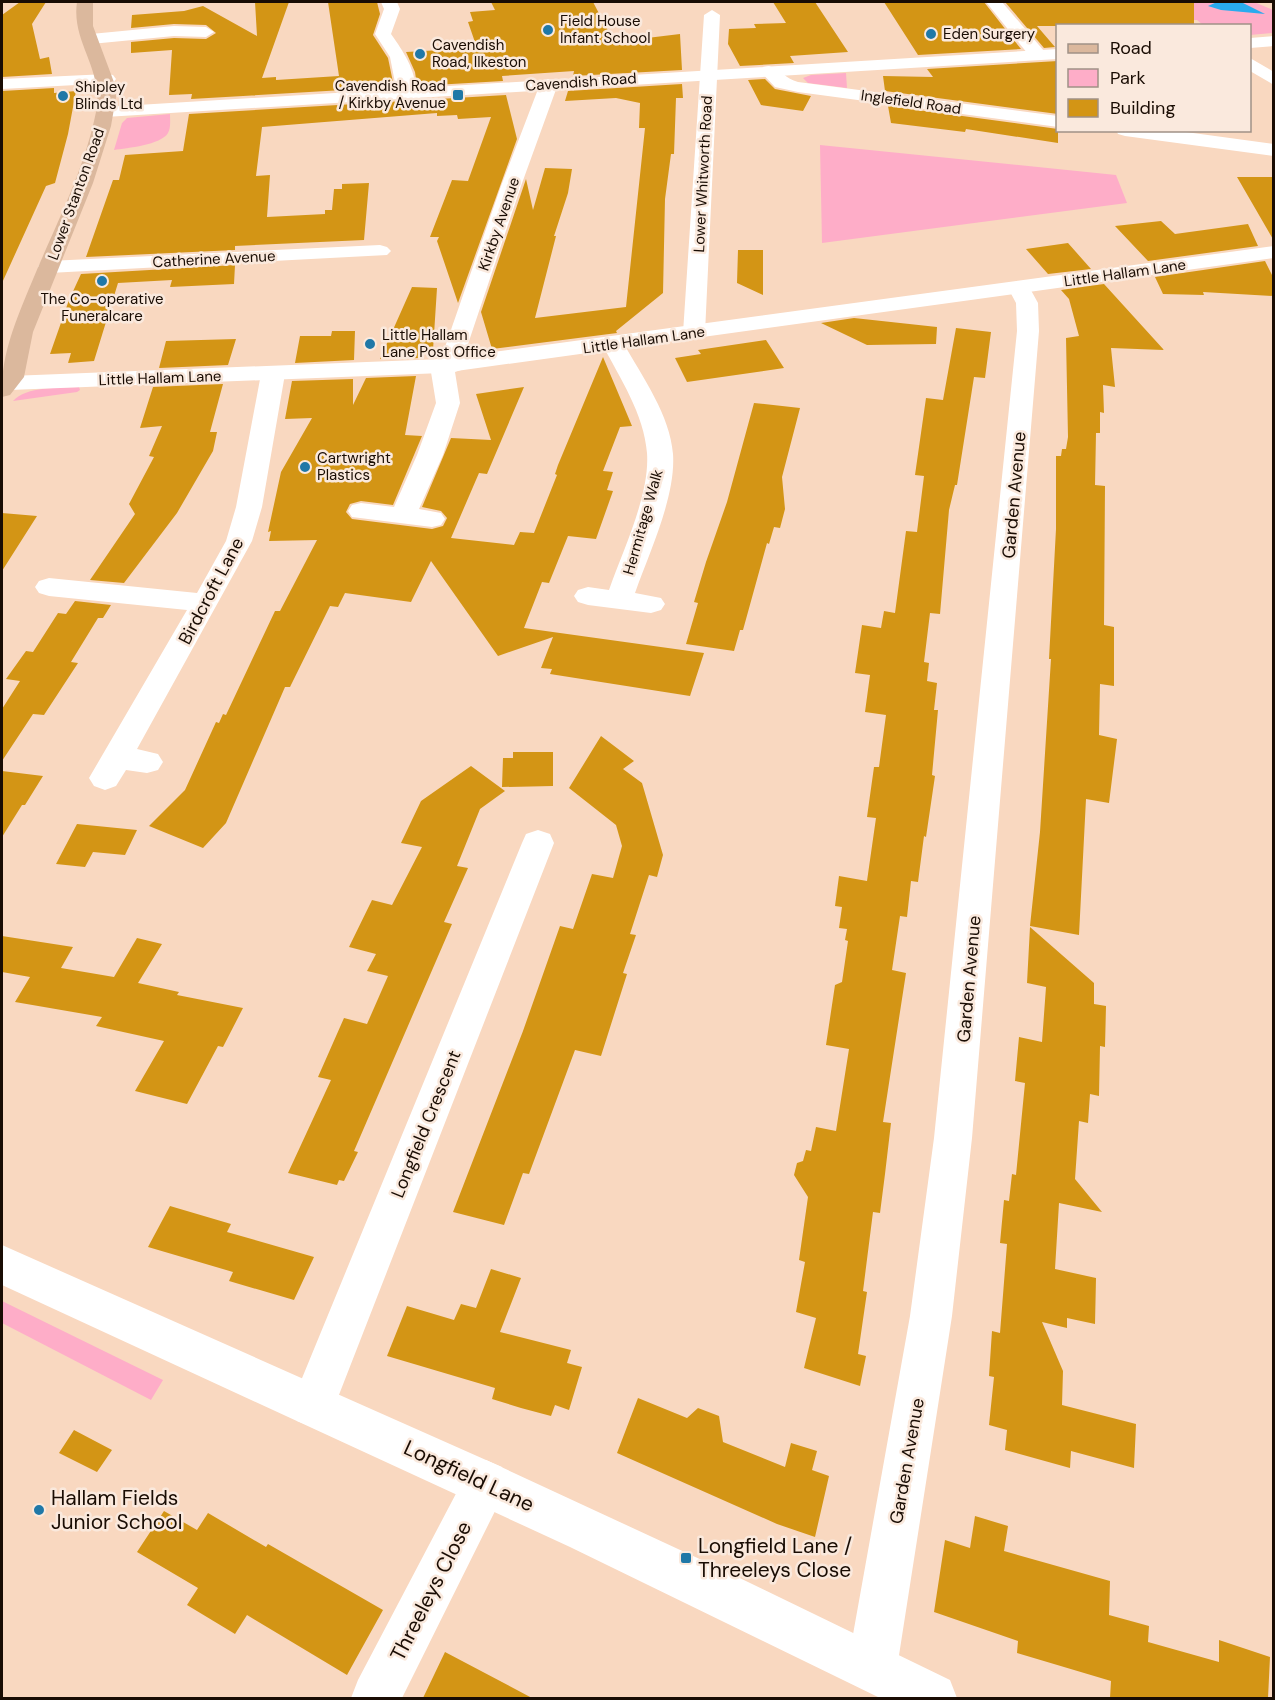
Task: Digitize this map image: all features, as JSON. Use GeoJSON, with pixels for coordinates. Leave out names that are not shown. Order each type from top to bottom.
{"type":"FeatureCollection","features":[{"type":"Feature","properties":{"kind":"main road","name":"Lower Stanton Road"},"geometry":{"type":"LineString","coordinates":[[6,386],[16,369],[18,343],[96,145],[105,112],[107,79],[84,16],[85,2]]}},
{"type":"Feature","properties":{"kind":"street"},"geometry":{"type":"LineString","coordinates":[[390,2],[393,9],[384,27],[384,34],[399,57],[406,93]]}},
{"type":"Feature","properties":{"kind":"street"},"geometry":{"type":"LineString","coordinates":[[994,2],[1038,55]]}},
{"type":"Feature","properties":{"kind":"street","name":"Lower Whitworth Road"},"geometry":{"type":"LineString","coordinates":[[694,333],[712,15]]}},
{"type":"Feature","properties":{"kind":"street"},"geometry":{"type":"LineString","coordinates":[[91,39],[174,26],[206,32]]}},
{"type":"Feature","properties":{"kind":"street"},"geometry":{"type":"LineString","coordinates":[[1251,43],[1274,42]]}},
{"type":"Feature","properties":{"kind":"street","name":"Cavendish Road"},"geometry":{"type":"LineString","coordinates":[[105,112],[1056,54]]}},
{"type":"Feature","properties":{"kind":"street"},"geometry":{"type":"LineString","coordinates":[[1251,64],[1274,80]]}},
{"type":"Feature","properties":{"kind":"street","name":"Inglefield Road"},"geometry":{"type":"LineString","coordinates":[[769,71],[781,83],[798,87],[1056,122]]}},
{"type":"Feature","properties":{"kind":"street"},"geometry":{"type":"LineString","coordinates":[[2,84],[107,79]]}},
{"type":"Feature","properties":{"kind":"street","name":"Kirkby Avenue"},"geometry":{"type":"LineString","coordinates":[[448,366],[549,84]]}},
{"type":"Feature","properties":{"kind":"street"},"geometry":{"type":"LineString","coordinates":[[1140,132],[1274,150]]}},
{"type":"Feature","properties":{"kind":"street","name":"Catherine Avenue"},"geometry":{"type":"LineString","coordinates":[[49,267],[380,251]]}},
{"type":"Feature","properties":{"kind":"street","name":"Little Hallam Lane"},"geometry":{"type":"LineString","coordinates":[[6,386],[448,366],[1274,252]]}},
{"type":"Feature","properties":{"kind":"street","name":"Garden Avenue"},"geometry":{"type":"LineString","coordinates":[[872,1668],[931,1316],[959,1084],[1028,331],[1028,309],[1019,288]]}},
{"type":"Feature","properties":{"kind":"street","name":"Hermitage Walk"},"geometry":{"type":"LineString","coordinates":[[613,344],[647,411],[655,433],[660,460],[657,484],[619,600]]}},
{"type":"Feature","properties":{"kind":"street"},"geometry":{"type":"LineString","coordinates":[[403,516],[430,455],[448,404],[448,366]]}},
{"type":"Feature","properties":{"kind":"street","name":"Birdcroft Lane"},"geometry":{"type":"LineString","coordinates":[[147,762],[111,768],[232,556],[247,519],[273,374]]}},
{"type":"Feature","properties":{"kind":"street"},"geometry":{"type":"LineString","coordinates":[[361,511],[432,519]]}},
{"type":"Feature","properties":{"kind":"street"},"geometry":{"type":"LineString","coordinates":[[49,587],[206,603]]}},
{"type":"Feature","properties":{"kind":"street","name":"Hermitage Walk"},"geometry":{"type":"LineString","coordinates":[[588,596],[651,604]]}},
{"type":"Feature","properties":{"kind":"street","name":"Longfield Crescent"},"geometry":{"type":"LineString","coordinates":[[313,1405],[538,843]]}},
{"type":"Feature","properties":{"kind":"street","name":"Longfield Lane"},"geometry":{"type":"LineString","coordinates":[[2,1265],[486,1483],[932,1698]]}},
{"type":"Feature","properties":{"kind":"street","name":"Threeleys Close"},"geometry":{"type":"LineString","coordinates":[[376,1698],[486,1483]]}},
{"type":"Feature","properties":{"kind":"green space"},"geometry":{"type":"Polygon","coordinates":[[[1180,2],[1254,2],[1273,10],[1273,33],[1251,35],[1251,24],[1202,24],[1193,20],[1180,2]]]}},
{"type":"Feature","properties":{"kind":"green space"},"geometry":{"type":"Polygon","coordinates":[[[846,73],[847,88],[808,83],[803,78],[811,75],[846,73]]]}},
{"type":"Feature","properties":{"kind":"green space"},"geometry":{"type":"Polygon","coordinates":[[[170,114],[170,129],[164,137],[143,145],[114,150],[122,123],[127,118],[170,114]]]}},
{"type":"Feature","properties":{"kind":"green space"},"geometry":{"type":"Polygon","coordinates":[[[820,145],[1116,175],[1127,203],[822,243],[820,145]]]}},
{"type":"Feature","properties":{"kind":"green space"},"geometry":{"type":"Polygon","coordinates":[[[79,387],[80,390],[77,392],[13,401],[35,390],[79,387]]]}},
{"type":"Feature","properties":{"kind":"green space"},"geometry":{"type":"Polygon","coordinates":[[[2,1301],[163,1380],[151,1400],[2,1323],[2,1301]]]}},
{"type":"Feature","properties":{"kind":"water"},"geometry":{"type":"Polygon","coordinates":[[[1217,2],[1241,2],[1265,14],[1221,10],[1208,6],[1217,2]]]}},
{"type":"Feature","properties":{"kind":"building"},"geometry":{"type":"Polygon","coordinates":[[[20,2],[46,2],[32,24],[40,59],[49,57],[52,74],[2,77],[2,15],[20,2]]]}},
{"type":"Feature","properties":{"kind":"building"},"geometry":{"type":"Polygon","coordinates":[[[255,2],[289,2],[262,78],[276,77],[276,80],[339,76],[328,2],[377,2],[380,14],[373,35],[388,58],[394,87],[191,99],[192,94],[169,95],[172,50],[131,53],[131,42],[174,38],[206,39],[216,33],[206,25],[174,24],[131,28],[132,15],[184,11],[203,6],[257,36],[255,2]]]}},
{"type":"Feature","properties":{"kind":"building"},"geometry":{"type":"Polygon","coordinates":[[[491,2],[593,2],[614,42],[680,34],[682,70],[573,76],[574,71],[502,76],[503,81],[417,86],[415,72],[406,52],[477,48],[468,22],[473,21],[470,12],[495,10],[491,2]]]}},
{"type":"Feature","properties":{"kind":"building"},"geometry":{"type":"Polygon","coordinates":[[[773,2],[815,2],[848,52],[790,56],[794,63],[740,66],[728,44],[729,29],[756,28],[754,24],[786,23],[773,2]]]}},
{"type":"Feature","properties":{"kind":"building"},"geometry":{"type":"Polygon","coordinates":[[[884,2],[984,2],[1021,49],[918,55],[884,2]]]}},
{"type":"Feature","properties":{"kind":"building"},"geometry":{"type":"Polygon","coordinates":[[[1005,2],[1194,2],[1194,24],[1037,26],[1055,47],[1044,48],[1005,2]]]}},
{"type":"Feature","properties":{"kind":"building"},"geometry":{"type":"Polygon","coordinates":[[[1056,61],[1056,114],[885,91],[883,76],[933,77],[927,69],[1056,61]]]}},
{"type":"Feature","properties":{"kind":"building"},"geometry":{"type":"Polygon","coordinates":[[[765,79],[775,89],[811,96],[803,111],[761,105],[748,80],[765,79]]]}},
{"type":"Feature","properties":{"kind":"building"},"geometry":{"type":"Polygon","coordinates":[[[682,84],[683,98],[676,98],[674,154],[671,154],[665,199],[663,293],[616,331],[617,333],[492,349],[481,312],[526,179],[533,210],[545,168],[572,169],[568,193],[554,236],[556,236],[535,318],[626,307],[645,128],[639,128],[640,103],[616,98],[565,101],[568,91],[682,84]]]}},
{"type":"Feature","properties":{"kind":"building"},"geometry":{"type":"Polygon","coordinates":[[[54,88],[54,93],[76,91],[55,183],[46,186],[2,283],[2,91],[54,88]]]}},
{"type":"Feature","properties":{"kind":"building"},"geometry":{"type":"Polygon","coordinates":[[[506,95],[517,139],[458,303],[437,241],[439,237],[430,237],[452,180],[468,181],[491,117],[458,119],[457,115],[437,116],[437,113],[262,127],[256,176],[270,175],[267,217],[325,214],[325,210],[332,210],[334,189],[342,189],[342,184],[369,183],[364,240],[235,246],[235,250],[86,257],[113,180],[119,180],[125,155],[183,151],[189,114],[506,95]]]}},
{"type":"Feature","properties":{"kind":"building"},"geometry":{"type":"Polygon","coordinates":[[[888,106],[1056,129],[1058,143],[966,129],[965,132],[891,123],[888,106]]]}},
{"type":"Feature","properties":{"kind":"building"},"geometry":{"type":"Polygon","coordinates":[[[1237,177],[1274,177],[1274,241],[1237,177]]]}},
{"type":"Feature","properties":{"kind":"building"},"geometry":{"type":"Polygon","coordinates":[[[1161,221],[1175,234],[1248,224],[1258,246],[1148,261],[1115,226],[1161,221]]]}},
{"type":"Feature","properties":{"kind":"building"},"geometry":{"type":"Polygon","coordinates":[[[1068,243],[1091,269],[1048,274],[1026,249],[1068,243]]]}},
{"type":"Feature","properties":{"kind":"building"},"geometry":{"type":"Polygon","coordinates":[[[738,250],[763,250],[763,295],[737,283],[738,250]]]}},
{"type":"Feature","properties":{"kind":"building"},"geometry":{"type":"Polygon","coordinates":[[[1265,261],[1274,279],[1274,296],[1203,292],[1204,295],[1163,294],[1155,277],[1265,261]]]}},
{"type":"Feature","properties":{"kind":"building"},"geometry":{"type":"Polygon","coordinates":[[[235,265],[234,284],[170,287],[172,280],[118,283],[94,361],[68,363],[71,353],[50,354],[81,274],[235,265]]]}},
{"type":"Feature","properties":{"kind":"building"},"geometry":{"type":"Polygon","coordinates":[[[1104,284],[1164,350],[1111,348],[1115,387],[1103,385],[1104,413],[1100,412],[1100,433],[1096,433],[1095,485],[1105,486],[1104,625],[1114,627],[1114,686],[1100,684],[1099,735],[1117,739],[1109,803],[1086,799],[1079,935],[1030,926],[1040,832],[1051,659],[1049,659],[1056,529],[1056,456],[1061,456],[1062,449],[1066,449],[1068,437],[1066,338],[1079,336],[1069,299],[1061,290],[1104,284]]]}},
{"type":"Feature","properties":{"kind":"building"},"geometry":{"type":"Polygon","coordinates":[[[412,287],[437,288],[433,350],[420,351],[419,358],[380,359],[412,287]]]}},
{"type":"Feature","properties":{"kind":"building"},"geometry":{"type":"Polygon","coordinates":[[[854,318],[937,327],[936,344],[867,345],[821,323],[854,318]]]}},
{"type":"Feature","properties":{"kind":"building"},"geometry":{"type":"Polygon","coordinates":[[[956,328],[991,332],[985,378],[974,377],[957,485],[955,485],[949,510],[940,614],[930,613],[924,662],[929,663],[927,681],[937,683],[934,710],[938,710],[932,775],[935,776],[918,882],[911,881],[907,917],[900,916],[892,970],[906,973],[883,1122],[891,1123],[880,1213],[873,1212],[863,1291],[867,1292],[858,1354],[866,1356],[860,1386],[804,1368],[816,1318],[796,1312],[805,1262],[799,1260],[808,1197],[794,1175],[797,1163],[803,1161],[806,1150],[811,1151],[816,1127],[836,1131],[849,1049],[826,1045],[835,985],[842,982],[848,941],[845,940],[847,929],[839,928],[842,907],[835,906],[839,876],[867,881],[876,818],[867,817],[874,767],[879,767],[886,715],[865,712],[870,675],[855,673],[862,625],[881,628],[884,611],[895,613],[906,531],[917,532],[924,476],[915,475],[926,398],[943,400],[956,328]]]}},
{"type":"Feature","properties":{"kind":"building"},"geometry":{"type":"Polygon","coordinates":[[[332,331],[355,331],[354,360],[295,363],[300,336],[331,336],[332,331]]]}},
{"type":"Feature","properties":{"kind":"building"},"geometry":{"type":"Polygon","coordinates":[[[236,339],[228,365],[159,368],[166,341],[236,339]]]}},
{"type":"Feature","properties":{"kind":"building"},"geometry":{"type":"Polygon","coordinates":[[[766,340],[784,368],[687,382],[675,358],[701,354],[698,350],[766,340]]]}},
{"type":"Feature","properties":{"kind":"building"},"geometry":{"type":"Polygon","coordinates":[[[603,357],[632,426],[620,427],[603,471],[613,472],[607,490],[613,491],[596,539],[568,536],[549,583],[542,582],[524,628],[704,653],[690,696],[550,674],[552,669],[541,668],[553,637],[498,656],[431,561],[411,602],[345,593],[338,607],[330,606],[290,687],[285,687],[226,823],[203,848],[149,826],[185,790],[216,722],[219,723],[223,714],[226,715],[275,611],[280,611],[317,540],[269,541],[271,531],[268,532],[281,472],[312,418],[285,419],[292,381],[353,379],[353,405],[366,378],[416,376],[405,435],[422,436],[393,505],[361,501],[350,504],[346,512],[352,519],[432,529],[443,526],[447,518],[441,511],[422,507],[451,438],[491,440],[476,394],[524,387],[487,474],[479,473],[451,538],[514,545],[520,532],[534,533],[557,475],[555,474],[558,465],[603,357]]]}},
{"type":"Feature","properties":{"kind":"building"},"geometry":{"type":"Polygon","coordinates":[[[223,384],[210,432],[217,432],[213,451],[177,513],[124,583],[90,580],[135,514],[129,504],[154,457],[149,456],[162,426],[140,428],[153,387],[223,384]]]}},
{"type":"Feature","properties":{"kind":"building"},"geometry":{"type":"Polygon","coordinates":[[[754,403],[800,408],[782,477],[785,509],[780,528],[774,527],[769,544],[767,543],[743,630],[740,630],[734,651],[686,644],[698,603],[694,602],[727,502],[754,403]]]}},
{"type":"Feature","properties":{"kind":"building"},"geometry":{"type":"Polygon","coordinates":[[[2,513],[37,516],[2,571],[2,513]]]}},
{"type":"Feature","properties":{"kind":"building"},"geometry":{"type":"Polygon","coordinates":[[[75,601],[111,605],[103,618],[98,618],[71,662],[78,663],[44,715],[33,714],[2,761],[2,709],[20,681],[6,679],[26,651],[33,652],[58,613],[66,614],[75,601]]]}},
{"type":"Feature","properties":{"kind":"building"},"geometry":{"type":"Polygon","coordinates":[[[601,736],[634,761],[623,769],[642,783],[663,855],[657,877],[649,875],[630,934],[636,935],[623,973],[627,974],[601,1056],[575,1050],[529,1174],[523,1173],[504,1225],[453,1212],[523,1031],[560,926],[573,929],[592,874],[613,878],[622,846],[616,825],[569,788],[601,736]]]}},
{"type":"Feature","properties":{"kind":"building"},"geometry":{"type":"Polygon","coordinates":[[[513,752],[553,752],[553,786],[502,787],[503,758],[513,758],[513,752]]]}},
{"type":"Feature","properties":{"kind":"building"},"geometry":{"type":"Polygon","coordinates":[[[471,766],[505,791],[480,809],[457,866],[468,868],[444,922],[452,924],[354,1151],[358,1152],[344,1181],[339,1180],[337,1185],[288,1173],[331,1080],[318,1077],[344,1018],[367,1024],[388,976],[367,971],[376,954],[349,947],[372,900],[392,905],[422,847],[401,843],[421,801],[471,766]]]}},
{"type":"Feature","properties":{"kind":"building"},"geometry":{"type":"Polygon","coordinates":[[[2,771],[43,776],[2,837],[2,771]]]}},
{"type":"Feature","properties":{"kind":"building"},"geometry":{"type":"Polygon","coordinates":[[[77,824],[137,830],[125,855],[93,852],[85,867],[56,864],[77,824]]]}},
{"type":"Feature","properties":{"kind":"building"},"geometry":{"type":"Polygon","coordinates":[[[1030,927],[1094,983],[1094,1004],[1106,1006],[1105,1047],[1100,1046],[1099,1096],[1090,1094],[1088,1123],[1079,1121],[1075,1179],[1102,1212],[1059,1203],[1055,1269],[1096,1278],[1095,1324],[1067,1318],[1067,1328],[1042,1322],[1063,1371],[1062,1405],[1136,1424],[1134,1468],[1071,1451],[1070,1468],[1005,1450],[1007,1430],[989,1425],[994,1377],[989,1376],[992,1331],[1000,1333],[1007,1244],[1000,1243],[1004,1200],[1009,1201],[1012,1174],[1016,1175],[1025,1083],[1015,1081],[1019,1037],[1042,1042],[1046,987],[1027,983],[1030,927]]]}},
{"type":"Feature","properties":{"kind":"building"},"geometry":{"type":"Polygon","coordinates":[[[2,936],[73,947],[61,968],[114,977],[137,938],[162,944],[138,983],[179,992],[177,995],[243,1008],[223,1047],[218,1046],[187,1104],[135,1091],[164,1041],[96,1026],[102,1017],[15,1002],[30,977],[2,972],[2,936]]]}},
{"type":"Feature","properties":{"kind":"building"},"geometry":{"type":"Polygon","coordinates":[[[170,1206],[231,1224],[227,1232],[314,1257],[294,1300],[229,1281],[233,1272],[148,1247],[170,1206]]]}},
{"type":"Feature","properties":{"kind":"building"},"geometry":{"type":"Polygon","coordinates":[[[491,1269],[521,1278],[500,1332],[571,1350],[567,1363],[582,1367],[569,1410],[555,1405],[551,1416],[521,1408],[492,1399],[495,1388],[387,1356],[407,1306],[454,1320],[461,1304],[476,1308],[491,1269]]]}},
{"type":"Feature","properties":{"kind":"building"},"geometry":{"type":"Polygon","coordinates":[[[638,1398],[687,1418],[698,1408],[719,1416],[723,1442],[785,1467],[791,1443],[817,1451],[812,1470],[829,1476],[815,1537],[777,1524],[617,1453],[638,1398]]]}},
{"type":"Feature","properties":{"kind":"building"},"geometry":{"type":"Polygon","coordinates":[[[74,1430],[112,1450],[97,1472],[59,1453],[74,1430]]]}},
{"type":"Feature","properties":{"kind":"building"},"geometry":{"type":"Polygon","coordinates":[[[164,1511],[197,1530],[208,1513],[266,1547],[268,1544],[383,1610],[347,1675],[247,1615],[235,1634],[187,1605],[198,1588],[137,1552],[164,1511]]]}},
{"type":"Feature","properties":{"kind":"building"},"geometry":{"type":"Polygon","coordinates":[[[975,1516],[1008,1526],[1004,1551],[1110,1581],[1109,1615],[1149,1626],[1148,1642],[1219,1662],[1219,1640],[1270,1657],[1268,1698],[1110,1698],[1111,1681],[1017,1653],[1018,1641],[934,1612],[945,1540],[970,1548],[975,1516]]]}},
{"type":"Feature","properties":{"kind":"building"},"geometry":{"type":"Polygon","coordinates":[[[445,1652],[532,1698],[423,1698],[445,1652]]]}},
{"type":"Feature","properties":{"kind":"place","name":"Field House Infant School"},"geometry":{"type":"Point","coordinates":[548,30]}},
{"type":"Feature","properties":{"kind":"place","name":"Eden Surgery"},"geometry":{"type":"Point","coordinates":[931,34]}},
{"type":"Feature","properties":{"kind":"place","name":"Cavendish Road, Ilkeston"},"geometry":{"type":"Point","coordinates":[420,54]}},
{"type":"Feature","properties":{"kind":"place","name":"Cavendish Road / Kirkby Avenue"},"geometry":{"type":"Point","coordinates":[458,95]}},
{"type":"Feature","properties":{"kind":"place","name":"Shipley Blinds Ltd"},"geometry":{"type":"Point","coordinates":[63,96]}},
{"type":"Feature","properties":{"kind":"place","name":"The Co-operative Funeralcare"},"geometry":{"type":"Point","coordinates":[102,281]}},
{"type":"Feature","properties":{"kind":"place","name":"Little Hallam Lane Post Office"},"geometry":{"type":"Point","coordinates":[370,344]}},
{"type":"Feature","properties":{"kind":"place","name":"Cartwright Plastics"},"geometry":{"type":"Point","coordinates":[305,467]}},
{"type":"Feature","properties":{"kind":"place","name":"Hallam Fields Junior School"},"geometry":{"type":"Point","coordinates":[39,1510]}},
{"type":"Feature","properties":{"kind":"place","name":"Longfield Lane / Threeleys Close"},"geometry":{"type":"Point","coordinates":[686,1558]}}]}
